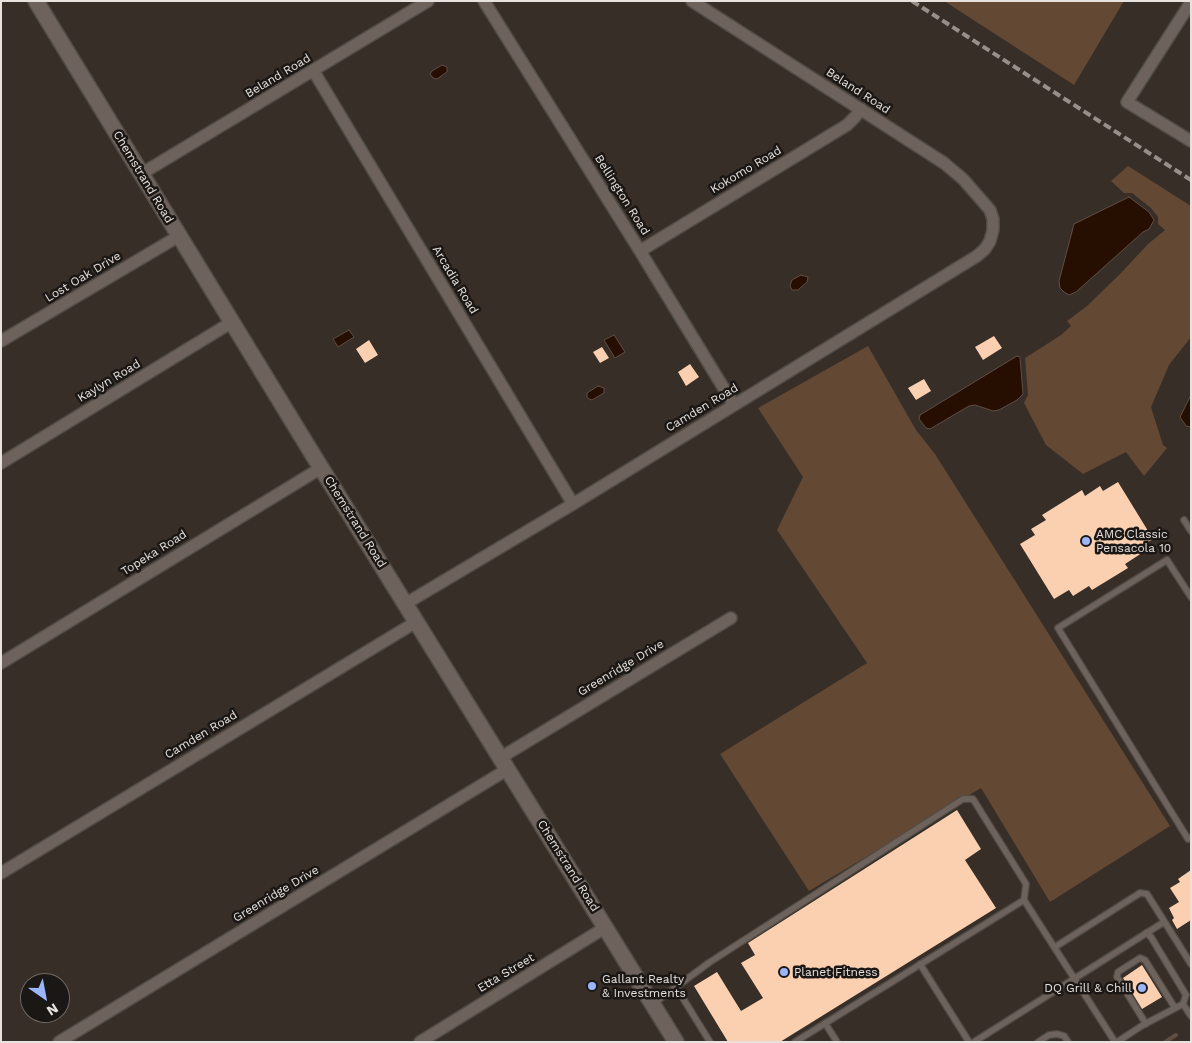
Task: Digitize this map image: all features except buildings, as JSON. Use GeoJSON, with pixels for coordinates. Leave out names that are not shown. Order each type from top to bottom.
{"type":"FeatureCollection","features":[{"type":"Feature","properties":{"kind":"street","name":"Chemstrand Road"},"geometry":{"type":"LineString","coordinates":[[36,1],[321,468],[676,1042]]}},
{"type":"Feature","properties":{"kind":"street","name":"Beland Road"},"geometry":{"type":"LineString","coordinates":[[141,174],[428,1]]}},
{"type":"Feature","properties":{"kind":"street","name":"Bellington Road"},"geometry":{"type":"LineString","coordinates":[[484,1],[640,250],[734,406]]}},
{"type":"Feature","properties":{"kind":"street","name":"Beland Road"},"geometry":{"type":"LineString","coordinates":[[692,1],[944,163],[963,179],[990,210],[993,219]]}},
{"type":"Feature","properties":{"kind":"street"},"geometry":{"type":"LineString","coordinates":[[1191,2],[1127,102],[1191,141]]}},
{"type":"Feature","properties":{"kind":"street","name":"Arcadia Road"},"geometry":{"type":"LineString","coordinates":[[314,70],[573,504]]}},
{"type":"Feature","properties":{"kind":"street","name":"Kokomo Road"},"geometry":{"type":"LineString","coordinates":[[640,250],[847,125],[856,117],[861,109]]}},
{"type":"Feature","properties":{"kind":"street","name":"Camden Road"},"geometry":{"type":"LineString","coordinates":[[405,604],[573,504],[977,256],[985,249],[990,240],[993,230],[993,219]]}},
{"type":"Feature","properties":{"kind":"street","name":"Lost Oak Drive"},"geometry":{"type":"LineString","coordinates":[[1,341],[179,236]]}},
{"type":"Feature","properties":{"kind":"street","name":"Kaylyn Road"},"geometry":{"type":"LineString","coordinates":[[1,463],[232,322]]}},
{"type":"Feature","properties":{"kind":"street","name":"Topeka Road"},"geometry":{"type":"LineString","coordinates":[[1,663],[321,468]]}},
{"type":"Feature","properties":{"kind":"street","name":"Greenridge Drive"},"geometry":{"type":"LineString","coordinates":[[59,1042],[504,764],[731,618]]}},
{"type":"Feature","properties":{"kind":"street","name":"Camden Road"},"geometry":{"type":"LineString","coordinates":[[1,873],[416,622]]}},
{"type":"Feature","properties":{"kind":"street","name":"Etta Street"},"geometry":{"type":"LineString","coordinates":[[420,1042],[433,1038],[606,928]]}},
{"type":"Feature","properties":{"kind":"lane"},"geometry":{"type":"LineString","coordinates":[[1184,520],[1191,531]]}},
{"type":"Feature","properties":{"kind":"lane"},"geometry":{"type":"LineString","coordinates":[[1190,840],[1058,628],[1167,560],[1191,597]]}},
{"type":"Feature","properties":{"kind":"lane"},"geometry":{"type":"LineString","coordinates":[[653,1004],[710,962],[963,799],[973,798],[1026,884],[1024,900],[1116,1042],[1183,1004],[1186,995],[1151,937],[1146,933]]}},
{"type":"Feature","properties":{"kind":"lane"},"geometry":{"type":"LineString","coordinates":[[1055,947],[1140,893],[1147,894],[1191,964]]}},
{"type":"Feature","properties":{"kind":"lane"},"geometry":{"type":"LineString","coordinates":[[794,1042],[1024,900]]}},
{"type":"Feature","properties":{"kind":"lane"},"geometry":{"type":"LineString","coordinates":[[974,1042],[1164,922]]}},
{"type":"Feature","properties":{"kind":"lane"},"geometry":{"type":"LineString","coordinates":[[1146,1024],[1117,977],[1118,972],[1140,958],[1145,960],[1175,1008]]}},
{"type":"Feature","properties":{"kind":"lane"},"geometry":{"type":"LineString","coordinates":[[920,964],[969,1042]]}},
{"type":"Feature","properties":{"kind":"lane"},"geometry":{"type":"LineString","coordinates":[[676,987],[710,1042]]}},
{"type":"Feature","properties":{"kind":"lane"},"geometry":{"type":"LineString","coordinates":[[1183,1004],[1191,1016]]}},
{"type":"Feature","properties":{"kind":"lane"},"geometry":{"type":"LineString","coordinates":[[825,1023],[837,1042]]}},
{"type":"Feature","properties":{"kind":"lane"},"geometry":{"type":"LineString","coordinates":[[1038,1042],[1049,1035],[1057,1034],[1064,1036],[1068,1042]]}},
{"type":"Feature","properties":{"kind":"lane"},"geometry":{"type":"LineString","coordinates":[[806,1035],[810,1042]]}},
{"type":"Feature","properties":{"kind":"shaded area"},"geometry":{"type":"Polygon","coordinates":[[[944,1],[1124,1],[1074,85],[944,1]]]}},
{"type":"Feature","properties":{"kind":"shaded area"},"geometry":{"type":"Polygon","coordinates":[[[442,65],[447,67],[447,72],[437,79],[433,78],[430,74],[432,71],[442,65]]]}},
{"type":"Feature","properties":{"kind":"shaded area"},"geometry":{"type":"Polygon","coordinates":[[[1128,166],[1191,206],[1191,337],[1169,365],[1151,407],[1163,445],[1167,448],[1144,476],[1126,452],[1083,474],[1046,445],[1024,403],[1028,395],[1025,358],[1061,335],[1071,326],[1067,321],[1087,306],[1148,244],[1165,230],[1158,224],[1158,217],[1151,208],[1132,193],[1124,193],[1111,181],[1128,166]]]}},
{"type":"Feature","properties":{"kind":"shaded area"},"geometry":{"type":"Polygon","coordinates":[[[1129,197],[1149,212],[1154,220],[1149,229],[1143,232],[1076,292],[1069,295],[1064,292],[1060,288],[1059,281],[1074,224],[1129,197]]]}},
{"type":"Feature","properties":{"kind":"shaded area"},"geometry":{"type":"Polygon","coordinates":[[[801,275],[808,277],[807,282],[798,290],[792,290],[790,286],[792,280],[801,275]]]}},
{"type":"Feature","properties":{"kind":"shaded area"},"geometry":{"type":"Polygon","coordinates":[[[349,330],[354,337],[338,347],[333,339],[349,330]]]}},
{"type":"Feature","properties":{"kind":"shaded area"},"geometry":{"type":"Polygon","coordinates":[[[614,335],[625,352],[615,358],[604,340],[614,335]]]}},
{"type":"Feature","properties":{"kind":"shaded area"},"geometry":{"type":"Polygon","coordinates":[[[868,346],[916,430],[935,454],[1170,826],[1050,902],[981,788],[809,891],[720,754],[867,663],[777,530],[803,477],[758,408],[868,346]]]}},
{"type":"Feature","properties":{"kind":"shaded area"},"geometry":{"type":"Polygon","coordinates":[[[1017,356],[1020,357],[1023,394],[1017,400],[999,410],[993,411],[975,405],[969,406],[930,429],[926,428],[919,419],[920,415],[1017,356]]]}},
{"type":"Feature","properties":{"kind":"shaded area"},"geometry":{"type":"Polygon","coordinates":[[[598,386],[604,388],[604,393],[592,400],[589,399],[587,393],[598,386]]]}},
{"type":"Feature","properties":{"kind":"shaded area"},"geometry":{"type":"Polygon","coordinates":[[[1191,395],[1191,427],[1186,426],[1180,417],[1191,395]]]}},
{"type":"Feature","properties":{"kind":"waterway"},"geometry":{"type":"LineString","coordinates":[[1165,1042],[1176,1035]]}},
{"type":"Feature","properties":{"kind":"railway"},"geometry":{"type":"LineString","coordinates":[[912,1],[1191,180]]}},
{"type":"Feature","properties":{"kind":"place","name":"AMC Classic Pensacola 10"},"geometry":{"type":"Point","coordinates":[1086,541]}},
{"type":"Feature","properties":{"kind":"place","name":"Planet Fitness"},"geometry":{"type":"Point","coordinates":[784,972]}},
{"type":"Feature","properties":{"kind":"place","name":"Gallant Realty & Investments"},"geometry":{"type":"Point","coordinates":[592,986]}},
{"type":"Feature","properties":{"kind":"place","name":"DQ Grill & Chill"},"geometry":{"type":"Point","coordinates":[1142,988]}}]}
